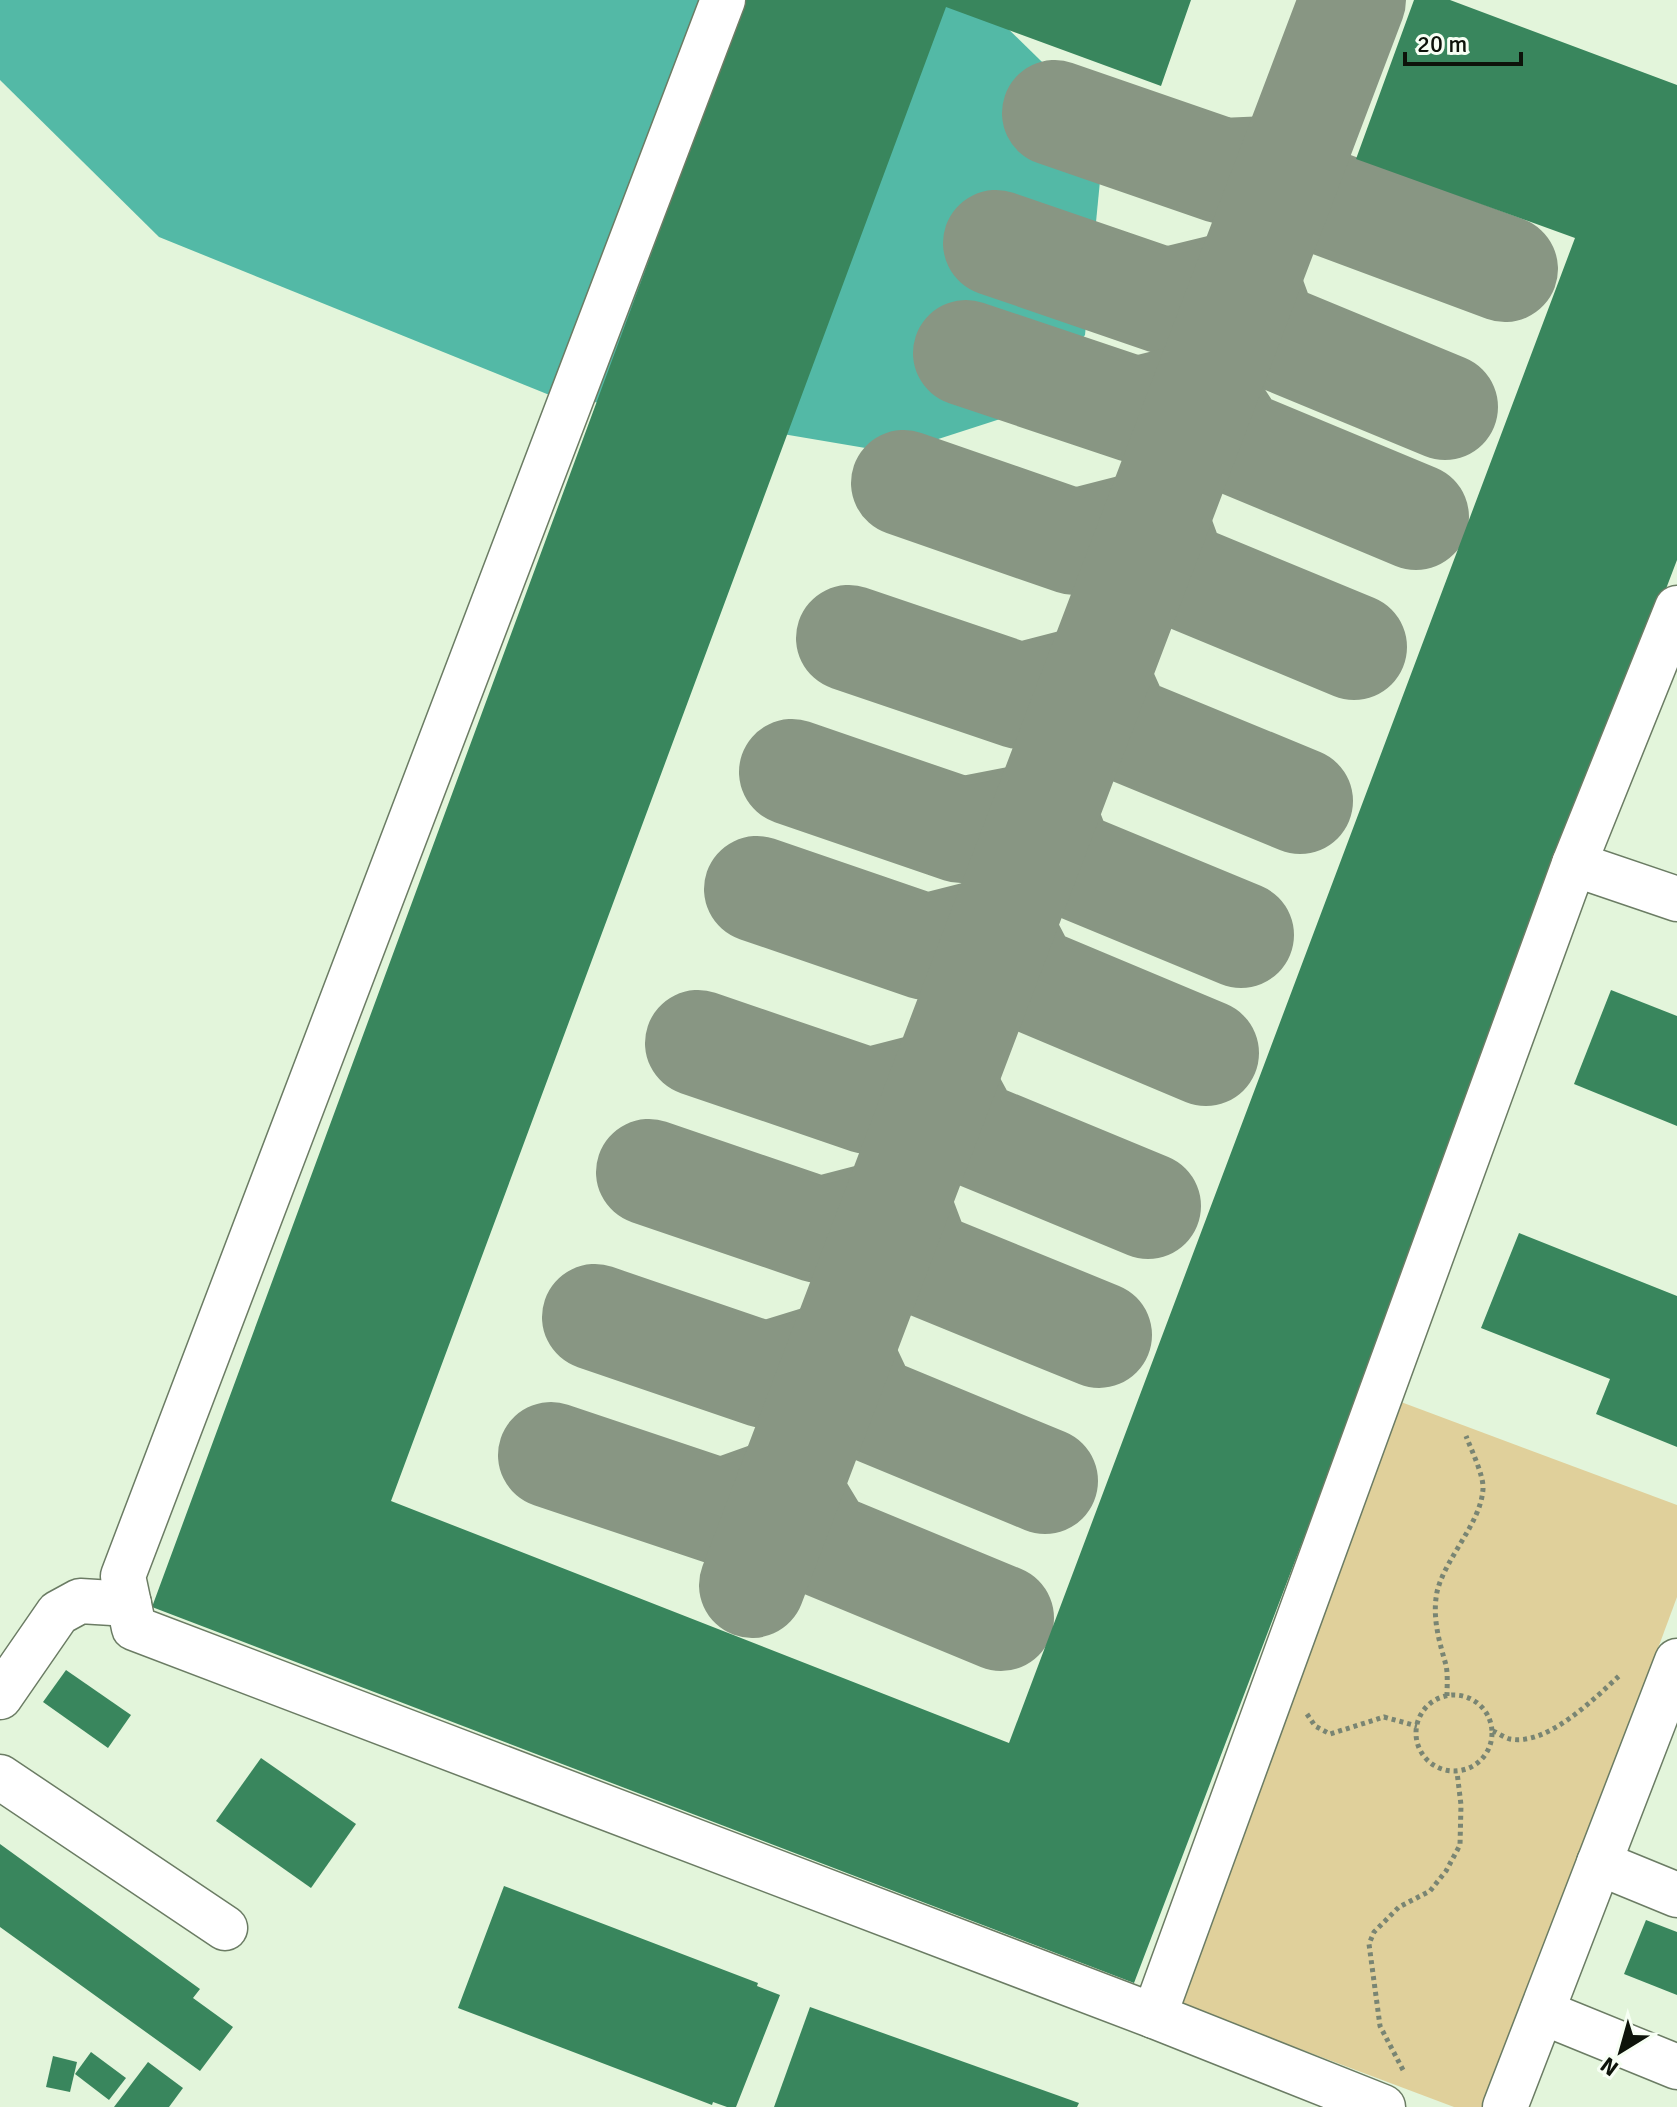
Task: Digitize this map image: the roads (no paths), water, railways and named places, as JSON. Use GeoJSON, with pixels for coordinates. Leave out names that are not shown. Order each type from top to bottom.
{"type":"FeatureCollection","features":[{"type":"Feature","properties":{"kind":"lane"},"geometry":{"type":"LineString","coordinates":[[723,0],[123,1576],[134,1628],[1154,2016],[1396,2094]]}},
{"type":"Feature","properties":{"kind":"lane"},"geometry":{"type":"LineString","coordinates":[[1154,2016],[1574,864],[1677,608]]}},
{"type":"Feature","properties":{"kind":"lane"},"geometry":{"type":"LineString","coordinates":[[1574,864],[1677,899]]}},
{"type":"Feature","properties":{"kind":"lane"},"geometry":{"type":"LineString","coordinates":[[0,1697],[58,1613],[80,1601],[129,1604]]}},
{"type":"Feature","properties":{"kind":"lane"},"geometry":{"type":"LineString","coordinates":[[1505,2107],[1677,1661]]}},
{"type":"Feature","properties":{"kind":"lane"},"geometry":{"type":"LineString","coordinates":[[0,1777],[225,1928]]}},
{"type":"Feature","properties":{"kind":"lane"},"geometry":{"type":"LineString","coordinates":[[1599,1863],[1677,1895]]}},
{"type":"Feature","properties":{"kind":"lane"},"geometry":{"type":"LineString","coordinates":[[1542,2012],[1677,2067]]}},
{"type":"Feature","properties":{"kind":"water"},"geometry":{"type":"Polygon","coordinates":[[[0,0],[965,0],[991,12],[1085,104],[1100,181],[1085,335],[1028,410],[895,453],[547,394],[159,237],[0,80],[0,0]]]}}]}
